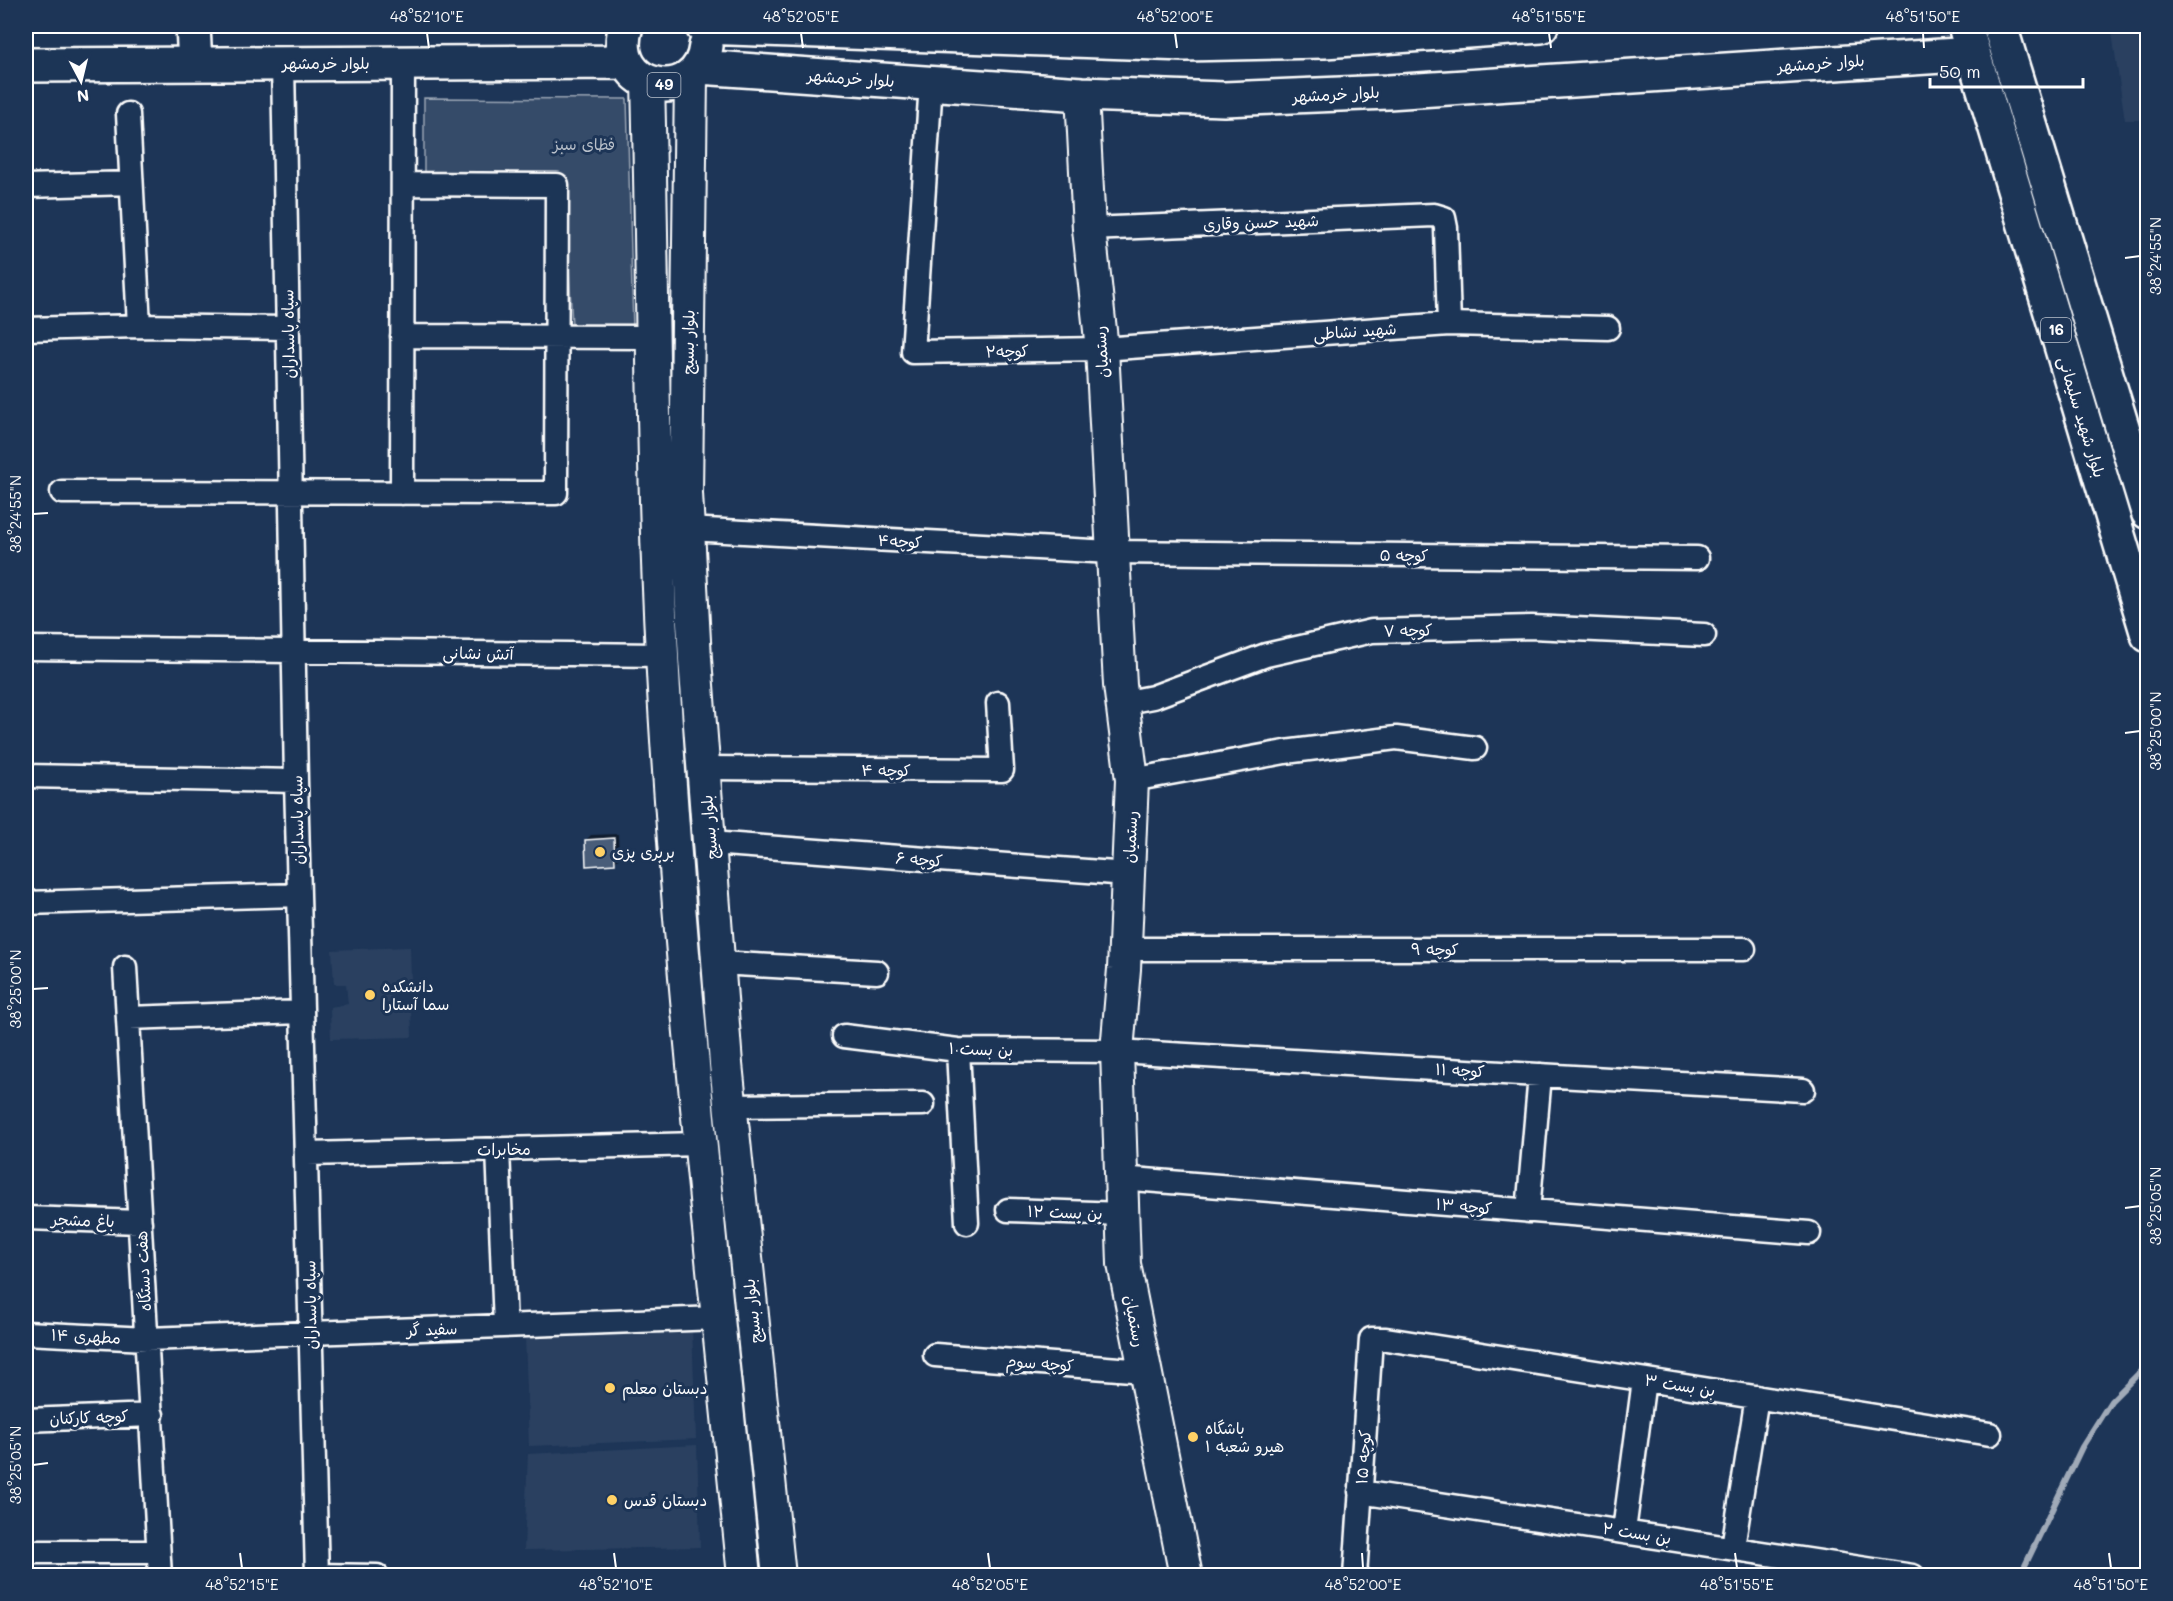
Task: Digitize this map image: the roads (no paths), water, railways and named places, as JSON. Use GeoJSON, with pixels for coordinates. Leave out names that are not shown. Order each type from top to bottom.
{"type":"FeatureCollection","features":[{"type":"Feature","properties":{"kind":"main road"},"geometry":{"type":"LineString","coordinates":[[193,26],[195,64]]}},
{"type":"Feature","properties":{"kind":"main road","name":"49"},"geometry":{"type":"LineString","coordinates":[[626,26],[622,44],[637,72],[651,337],[662,655],[700,1144],[744,1575]]}},
{"type":"Feature","properties":{"kind":"main road"},"geometry":{"type":"LineString","coordinates":[[703,26],[1084,34],[1185,44],[1324,41],[1541,26]]}},
{"type":"Feature","properties":{"kind":"main road","name":"49"},"geometry":{"type":"LineString","coordinates":[[637,72],[670,85],[695,71],[705,54],[706,40],[703,26]]}},
{"type":"Feature","properties":{"kind":"main road","name":"16"},"geometry":{"type":"LineString","coordinates":[[2000,26],[2148,512]]}},
{"type":"Feature","properties":{"kind":"main road"},"geometry":{"type":"LineString","coordinates":[[1082,94],[1084,34]]}},
{"type":"Feature","properties":{"kind":"main road","name":"بلوار خرمشهر"},"geometry":{"type":"LineString","coordinates":[[695,71],[931,83],[1082,94],[1224,99],[1388,92],[1969,40]]}},
{"type":"Feature","properties":{"kind":"main road","name":"بلوار شهید سلیمانی"},"geometry":{"type":"LineString","coordinates":[[1969,40],[2148,635]]}},
{"type":"Feature","properties":{"kind":"main road","name":"بلوار خرمشهر"},"geometry":{"type":"LineString","coordinates":[[26,65],[403,63],[637,72]]}},
{"type":"Feature","properties":{"kind":"main road","name":"بلوار بسیج"},"geometry":{"type":"LineString","coordinates":[[695,71],[688,529],[695,659],[731,1106],[778,1575]]}},
{"type":"Feature","properties":{"kind":"main road","name":"رستمیان"},"geometry":{"type":"LineString","coordinates":[[1082,94],[1089,229],[1102,350],[1111,552],[1122,703],[1132,780],[1125,949],[1117,1051],[1124,1264],[1186,1575]]}},
{"type":"Feature","properties":{"kind":"main road"},"geometry":{"type":"LineString","coordinates":[[662,655],[695,659]]}},
{"type":"Feature","properties":{"kind":"main road"},"geometry":{"type":"LineString","coordinates":[[718,1318],[752,1317]]}},
{"type":"Feature","properties":{"kind":"street"},"geometry":{"type":"LineString","coordinates":[[402,493],[403,63]]}},
{"type":"Feature","properties":{"kind":"street","name":"سپاه پاسداران"},"geometry":{"type":"LineString","coordinates":[[283,64],[296,782],[308,1154],[317,1575]]}},
{"type":"Feature","properties":{"kind":"street","name":"کوچه۲"},"geometry":{"type":"LineString","coordinates":[[931,83],[913,352],[1102,350]]}},
{"type":"Feature","properties":{"kind":"street"},"geometry":{"type":"LineString","coordinates":[[128,114],[139,326]]}},
{"type":"Feature","properties":{"kind":"street"},"geometry":{"type":"LineString","coordinates":[[26,186],[131,183]]}},
{"type":"Feature","properties":{"kind":"street"},"geometry":{"type":"LineString","coordinates":[[62,492],[556,493],[557,185],[403,184]]}},
{"type":"Feature","properties":{"kind":"street","name":"شهید حسن وقاری"},"geometry":{"type":"LineString","coordinates":[[1089,229],[1434,215],[1444,219],[1446,228],[1449,324]]}},
{"type":"Feature","properties":{"kind":"street","name":"شهید نشاطی"},"geometry":{"type":"LineString","coordinates":[[1102,350],[1449,324],[1608,328]]}},
{"type":"Feature","properties":{"kind":"street"},"geometry":{"type":"LineString","coordinates":[[26,329],[139,326],[288,328]]}},
{"type":"Feature","properties":{"kind":"street"},"geometry":{"type":"LineString","coordinates":[[402,336],[651,337]]}},
{"type":"Feature","properties":{"kind":"street","name":"کوچه۴"},"geometry":{"type":"LineString","coordinates":[[688,529],[1111,552]]}},
{"type":"Feature","properties":{"kind":"street","name":"کوچه ۵"},"geometry":{"type":"LineString","coordinates":[[1111,552],[1697,558]]}},
{"type":"Feature","properties":{"kind":"street","name":"کوچه ۷"},"geometry":{"type":"LineString","coordinates":[[1122,703],[1152,696],[1266,655],[1372,631],[1532,627],[1704,635]]}},
{"type":"Feature","properties":{"kind":"street","name":"آتش نشانی"},"geometry":{"type":"LineString","coordinates":[[26,648],[662,655]]}},
{"type":"Feature","properties":{"kind":"street","name":"کوچه ۴"},"geometry":{"type":"LineString","coordinates":[[704,768],[1002,770],[998,703]]}},
{"type":"Feature","properties":{"kind":"street"},"geometry":{"type":"LineString","coordinates":[[1132,780],[1285,752],[1396,738],[1475,748]]}},
{"type":"Feature","properties":{"kind":"street"},"geometry":{"type":"LineString","coordinates":[[26,776],[296,782]]}},
{"type":"Feature","properties":{"kind":"street","name":"کوچه ۶"},"geometry":{"type":"LineString","coordinates":[[710,843],[1128,874]]}},
{"type":"Feature","properties":{"kind":"street"},"geometry":{"type":"LineString","coordinates":[[26,903],[299,895]]}},
{"type":"Feature","properties":{"kind":"street","name":"کوچه ۹"},"geometry":{"type":"LineString","coordinates":[[1125,949],[1744,949]]}},
{"type":"Feature","properties":{"kind":"street"},"geometry":{"type":"LineString","coordinates":[[719,963],[877,972]]}},
{"type":"Feature","properties":{"kind":"street","name":"هفت دستگاه"},"geometry":{"type":"LineString","coordinates":[[126,967],[160,1575]]}},
{"type":"Feature","properties":{"kind":"street"},"geometry":{"type":"LineString","coordinates":[[128,1018],[302,1012]]}},
{"type":"Feature","properties":{"kind":"street","name":"بن بست۱۰"},"geometry":{"type":"LineString","coordinates":[[844,1036],[958,1050],[1117,1051]]}},
{"type":"Feature","properties":{"kind":"street"},"geometry":{"type":"LineString","coordinates":[[958,1050],[967,1223]]}},
{"type":"Feature","properties":{"kind":"street","name":"کوچه ۱۱"},"geometry":{"type":"LineString","coordinates":[[1117,1051],[1803,1090]]}},
{"type":"Feature","properties":{"kind":"street"},"geometry":{"type":"LineString","coordinates":[[1528,1211],[1540,1075]]}},
{"type":"Feature","properties":{"kind":"street"},"geometry":{"type":"LineString","coordinates":[[731,1106],[923,1104]]}},
{"type":"Feature","properties":{"kind":"street","name":"مخابرات"},"geometry":{"type":"LineString","coordinates":[[308,1154],[700,1144]]}},
{"type":"Feature","properties":{"kind":"street"},"geometry":{"type":"LineString","coordinates":[[498,1149],[505,1326]]}},
{"type":"Feature","properties":{"kind":"street","name":"کوچه ۱۳"},"geometry":{"type":"LineString","coordinates":[[1120,1178],[1809,1233]]}},
{"type":"Feature","properties":{"kind":"street","name":"بن بست ۱۲"},"geometry":{"type":"LineString","coordinates":[[1008,1210],[1122,1214]]}},
{"type":"Feature","properties":{"kind":"street","name":"باغ مشجر"},"geometry":{"type":"LineString","coordinates":[[26,1218],[140,1222]]}},
{"type":"Feature","properties":{"kind":"street","name":"سفید گر"},"geometry":{"type":"LineString","coordinates":[[147,1339],[718,1318]]}},
{"type":"Feature","properties":{"kind":"street","name":"مطهری ۱۴"},"geometry":{"type":"LineString","coordinates":[[26,1333],[147,1339]]}},
{"type":"Feature","properties":{"kind":"street","name":"بن بست ۳"},"geometry":{"type":"LineString","coordinates":[[1371,1340],[1386,1339],[1990,1434]]}},
{"type":"Feature","properties":{"kind":"street","name":"کوچه ۱۵"},"geometry":{"type":"LineString","coordinates":[[1355,1575],[1371,1340]]}},
{"type":"Feature","properties":{"kind":"street","name":"کوچه سوم"},"geometry":{"type":"LineString","coordinates":[[935,1355],[1145,1371]]}},
{"type":"Feature","properties":{"kind":"street"},"geometry":{"type":"LineString","coordinates":[[1624,1531],[1644,1380]]}},
{"type":"Feature","properties":{"kind":"street"},"geometry":{"type":"LineString","coordinates":[[1733,1547],[1757,1397]]}},
{"type":"Feature","properties":{"kind":"street","name":"کوچه کارکنان"},"geometry":{"type":"LineString","coordinates":[[26,1420],[152,1414]]}},
{"type":"Feature","properties":{"kind":"street","name":"بن بست ۲"},"geometry":{"type":"LineString","coordinates":[[1360,1492],[1913,1575]]}},
{"type":"Feature","properties":{"kind":"street"},"geometry":{"type":"LineString","coordinates":[[26,1552],[159,1552]]}},
{"type":"Feature","properties":{"kind":"street"},"geometry":{"type":"LineString","coordinates":[[317,1575],[377,1575]]}},
{"type":"Feature","properties":{"kind":"waterway"},"geometry":{"type":"LineString","coordinates":[[2020,1576],[2082,1447],[2111,1401],[2148,1364]]}},
{"type":"Feature","properties":{"kind":"place","name":"بربری پزی"},"geometry":{"type":"Point","coordinates":[600,852]}},
{"type":"Feature","properties":{"kind":"place","name":"دانشکده سما آستارا"},"geometry":{"type":"Point","coordinates":[370,995]}},
{"type":"Feature","properties":{"kind":"place","name":"دبستان معلم"},"geometry":{"type":"Point","coordinates":[610,1388]}},
{"type":"Feature","properties":{"kind":"place","name":"باشگاه هیرو شعبه ۱"},"geometry":{"type":"Point","coordinates":[1193,1437]}},
{"type":"Feature","properties":{"kind":"place","name":"دبستان قدس"},"geometry":{"type":"Point","coordinates":[612,1500]}},
{"type":"Feature","properties":{"kind":"park label","name":"فظای سبز"},"geometry":{"type":"Point","coordinates":[584,144]}}]}
